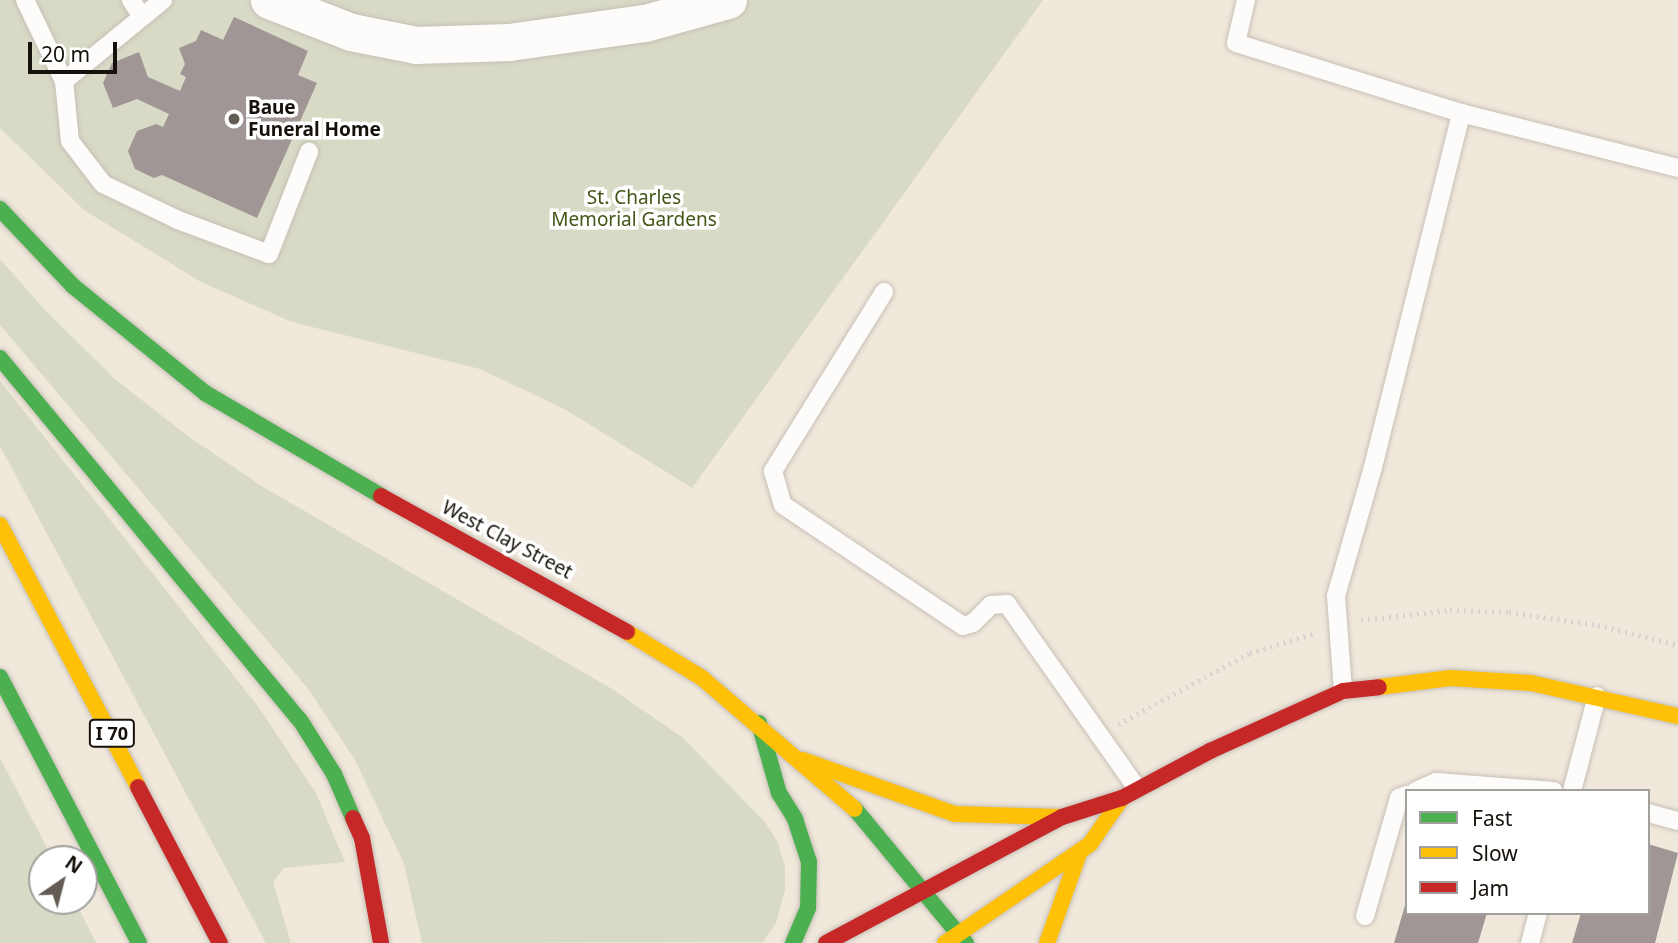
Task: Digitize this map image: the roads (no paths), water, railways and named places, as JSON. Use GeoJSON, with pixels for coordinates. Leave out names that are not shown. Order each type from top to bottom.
{"type":"FeatureCollection","features":[{"type":"Feature","properties":{"kind":"main road","name":"West Clay Street"},"geometry":{"type":"LineString","coordinates":[[0,209],[73,286],[127,334],[205,393],[328,467],[597,613],[702,677],[803,760],[855,809],[925,890],[962,939]]}},
{"type":"Feature","properties":{"kind":"main road"},"geometry":{"type":"LineString","coordinates":[[0,358],[300,720],[334,774],[362,838],[383,939]]}},
{"type":"Feature","properties":{"kind":"main road","name":"I 70"},"geometry":{"type":"LineString","coordinates":[[0,525],[220,943]]}},
{"type":"Feature","properties":{"kind":"main road"},"geometry":{"type":"LineString","coordinates":[[0,677],[139,943]]}},
{"type":"Feature","properties":{"kind":"main road"},"geometry":{"type":"LineString","coordinates":[[826,943],[1062,817],[1122,798],[1137,788],[1343,691],[1450,678],[1531,683],[1678,716]]}},
{"type":"Feature","properties":{"kind":"main road"},"geometry":{"type":"LineString","coordinates":[[759,723],[779,793],[794,819],[809,862],[808,908],[793,943]]}},
{"type":"Feature","properties":{"kind":"main road"},"geometry":{"type":"LineString","coordinates":[[803,760],[956,814],[1062,817]]}},
{"type":"Feature","properties":{"kind":"main road"},"geometry":{"type":"LineString","coordinates":[[945,943],[962,939],[1080,851],[1122,798]]}},
{"type":"Feature","properties":{"kind":"main road"},"geometry":{"type":"LineString","coordinates":[[1047,943],[1080,851]]}},
{"type":"Feature","properties":{"kind":"street"},"geometry":{"type":"LineString","coordinates":[[270,0],[351,32],[415,45],[509,42],[645,23],[728,0]]}},
{"type":"Feature","properties":{"kind":"lane"},"geometry":{"type":"LineString","coordinates":[[25,0],[64,81],[70,141],[103,184],[178,220],[269,254],[309,152]]}},
{"type":"Feature","properties":{"kind":"lane"},"geometry":{"type":"LineString","coordinates":[[131,0],[142,17]]}},
{"type":"Feature","properties":{"kind":"lane"},"geometry":{"type":"LineString","coordinates":[[64,81],[163,0]]}},
{"type":"Feature","properties":{"kind":"lane"},"geometry":{"type":"LineString","coordinates":[[1246,0],[1236,43],[1461,113],[1678,167]]}},
{"type":"Feature","properties":{"kind":"lane"},"geometry":{"type":"LineString","coordinates":[[1343,691],[1335,626],[1336,596],[1373,467],[1461,113]]}},
{"type":"Feature","properties":{"kind":"lane"},"geometry":{"type":"LineString","coordinates":[[884,292],[773,471],[783,505],[963,625],[973,623],[991,605],[1007,604],[1137,788]]}},
{"type":"Feature","properties":{"kind":"lane"},"geometry":{"type":"LineString","coordinates":[[1573,789],[1597,696]]}},
{"type":"Feature","properties":{"kind":"lane"},"geometry":{"type":"LineString","coordinates":[[1420,789],[1436,782],[1528,789]]}},
{"type":"Feature","properties":{"kind":"lane"},"geometry":{"type":"LineString","coordinates":[[1365,916],[1399,798],[1405,796]]}},
{"type":"Feature","properties":{"kind":"lane"},"geometry":{"type":"LineString","coordinates":[[1650,814],[1678,821]]}},
{"type":"Feature","properties":{"kind":"lane"},"geometry":{"type":"LineString","coordinates":[[1530,943],[1537,915]]}},
{"type":"Feature","properties":{"kind":"place","name":"Baue Funeral Home"},"geometry":{"type":"Point","coordinates":[234,119]}},
{"type":"Feature","properties":{"kind":"park label","name":"St. Charles Memorial Gardens"},"geometry":{"type":"Point","coordinates":[634,209]}}]}
